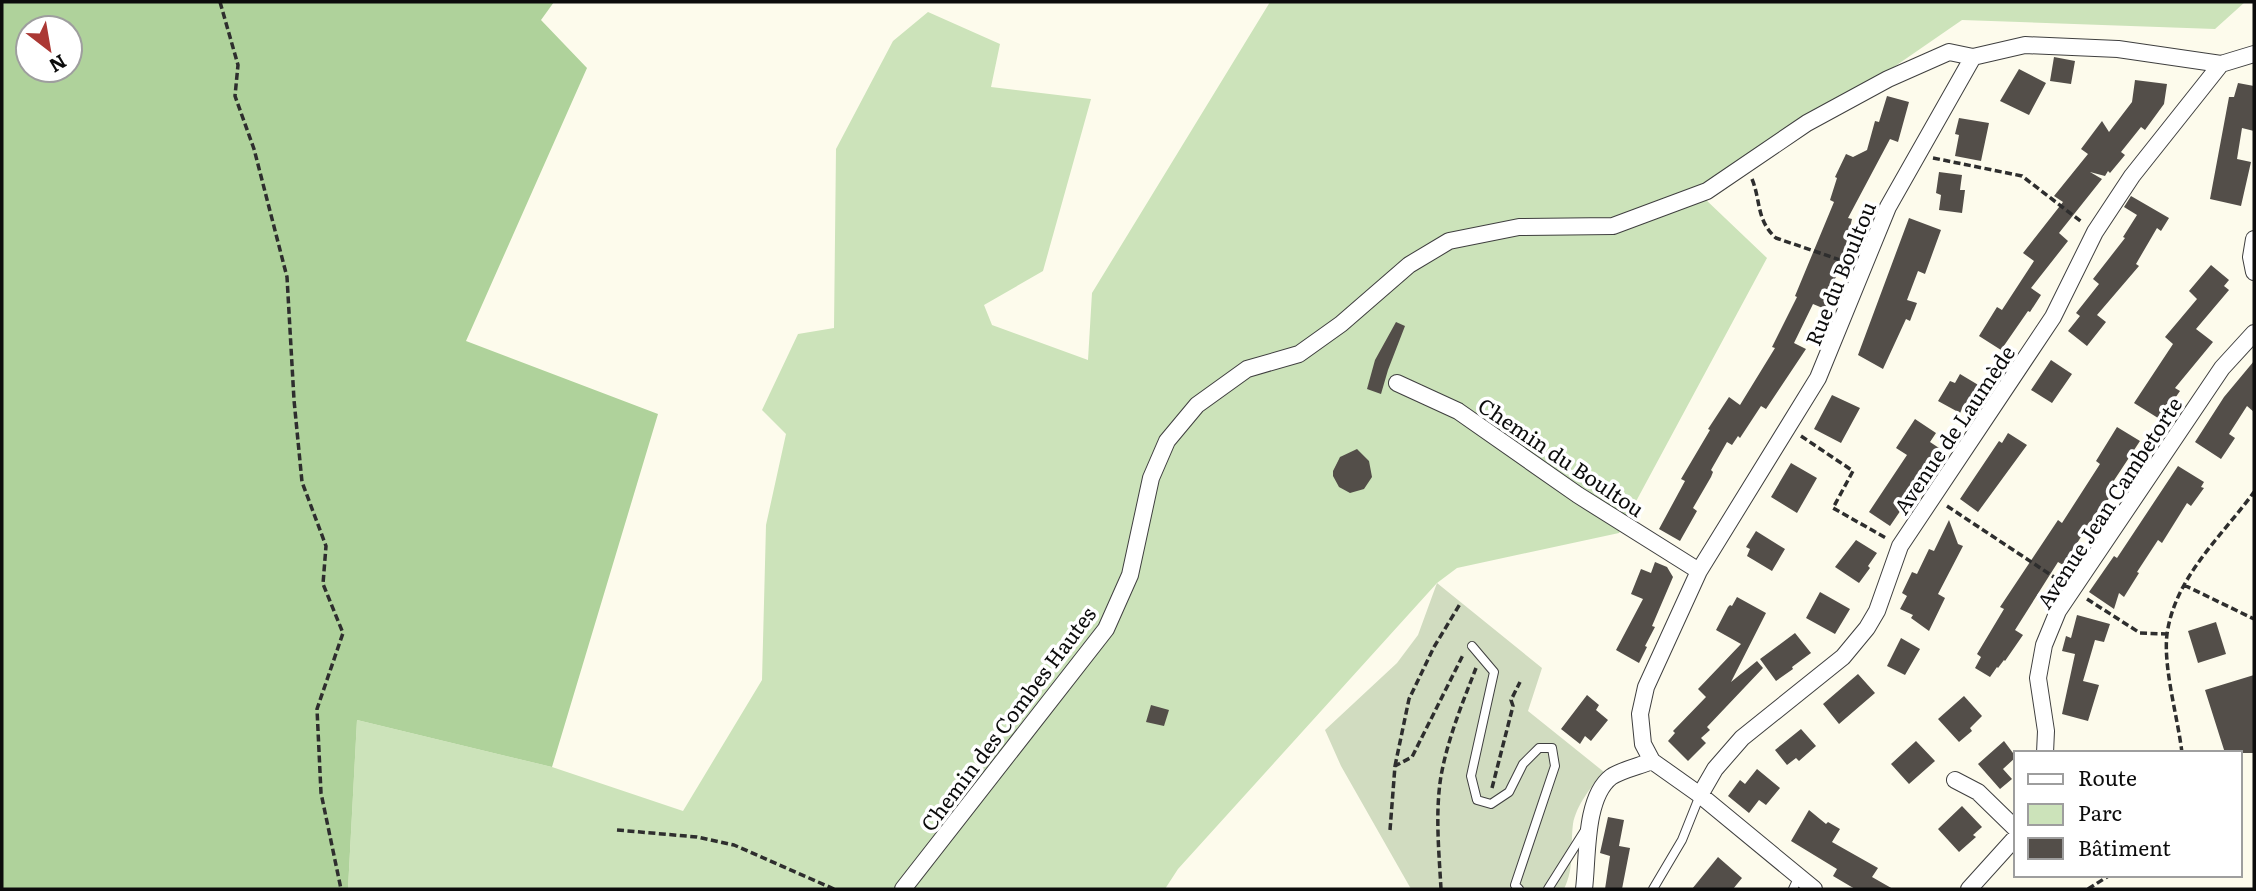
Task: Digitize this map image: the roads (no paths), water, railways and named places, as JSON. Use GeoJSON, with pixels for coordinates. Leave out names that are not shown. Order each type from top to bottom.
{"type":"FeatureCollection","features":[{"type":"Feature","properties":{"kind":"street"},"geometry":{"type":"LineString","coordinates":[[1973,57],[2025,45],[2118,49],[2221,64],[2254,54]]}},
{"type":"Feature","properties":{"kind":"street","name":"Chemin des Combes Hautes"},"geometry":{"type":"LineString","coordinates":[[903,889],[1106,629],[1130,575],[1151,478],[1167,441],[1197,405],[1247,369],[1299,354],[1341,324],[1409,265],[1449,241],[1519,228],[1613,226],[1707,191],[1807,123],[1888,79],[1949,52],[1973,57]]}},
{"type":"Feature","properties":{"kind":"street","name":"Rue du Boultou"},"geometry":{"type":"LineString","coordinates":[[1652,761],[1643,744],[1640,714],[1646,687],[1699,571],[1818,379],[1888,207],[1973,57]]}},
{"type":"Feature","properties":{"kind":"street","name":"Avenue de Laumède"},"geometry":{"type":"LineString","coordinates":[[1700,795],[1715,769],[1742,738],[1843,657],[1867,628],[1877,611],[1900,546],[2053,317],[2095,232],[2133,176],[2221,64]]}},
{"type":"Feature","properties":{"kind":"street"},"geometry":{"type":"LineString","coordinates":[[2254,239],[2251,257],[2254,272]]}},
{"type":"Feature","properties":{"kind":"street","name":"Avenue Jean Cambetorte"},"geometry":{"type":"LineString","coordinates":[[2045,751],[2046,731],[2038,678],[2044,645],[2059,611],[2222,368],[2254,332]]}},
{"type":"Feature","properties":{"kind":"street","name":"Chemin du Boultou"},"geometry":{"type":"LineString","coordinates":[[1397,383],[1458,411],[1578,495],[1699,571]]}},
{"type":"Feature","properties":{"kind":"street"},"geometry":{"type":"LineString","coordinates":[[1584,889],[1588,827],[1597,797],[1610,778],[1652,761],[1700,795],[1796,883],[1814,889]]}},
{"type":"Feature","properties":{"kind":"street"},"geometry":{"type":"LineString","coordinates":[[1955,780],[1978,792],[2014,827]]}},
{"type":"Feature","properties":{"kind":"street"},"geometry":{"type":"LineString","coordinates":[[1969,889],[2014,839]]}},
{"type":"Feature","properties":{"kind":"lane"},"geometry":{"type":"LineString","coordinates":[[1472,646],[1494,672],[1471,776],[1477,800],[1491,804],[1509,792],[1523,764],[1539,748],[1552,748],[1555,766],[1515,885],[1519,889]]}},
{"type":"Feature","properties":{"kind":"lane"},"geometry":{"type":"LineString","coordinates":[[1653,889],[1682,840],[1700,795]]}},
{"type":"Feature","properties":{"kind":"lane"},"geometry":{"type":"LineString","coordinates":[[1548,889],[1588,827]]}}]}
